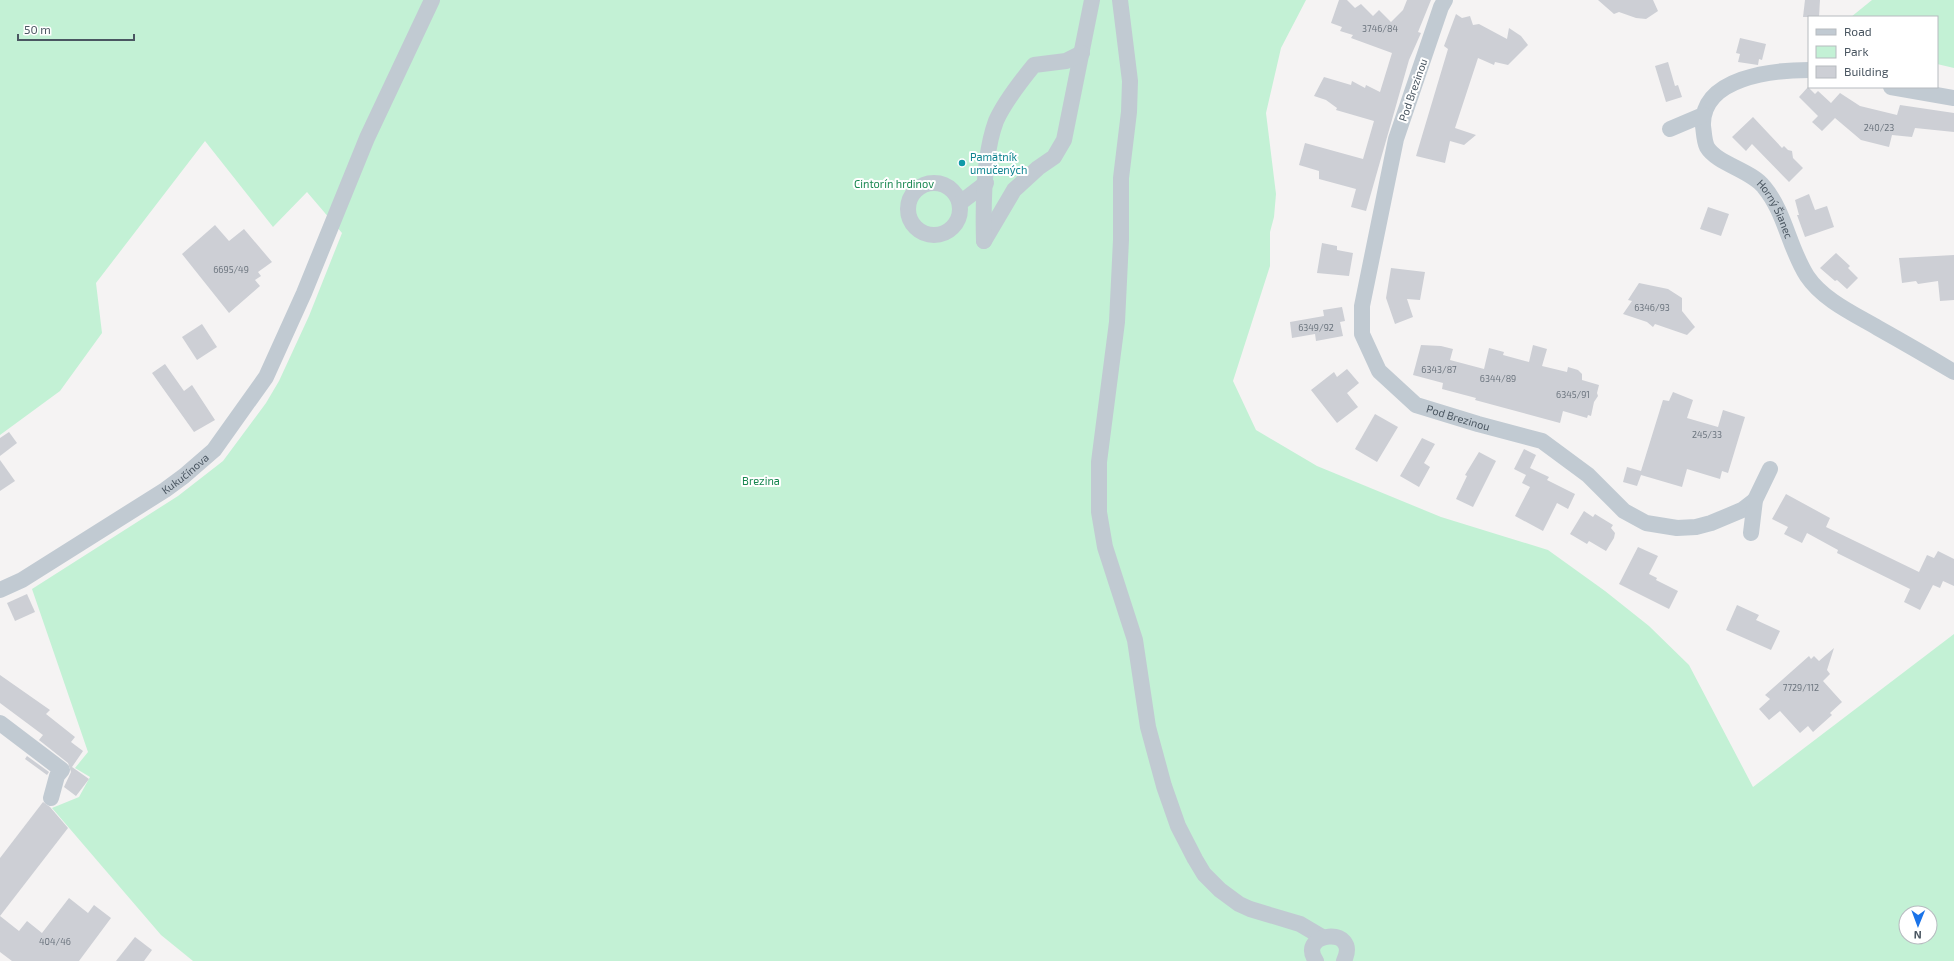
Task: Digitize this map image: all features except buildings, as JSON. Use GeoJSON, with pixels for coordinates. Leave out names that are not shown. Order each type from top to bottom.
{"type":"FeatureCollection","features":[{"type":"Feature","properties":{"kind":"street","name":"Kukučínova"},"geometry":{"type":"LineString","coordinates":[[0,590],[22,580],[165,490],[214,450],[266,377],[304,293],[367,138],[432,0]]}},
{"type":"Feature","properties":{"kind":"street"},"geometry":{"type":"LineString","coordinates":[[1082,53],[1066,61],[1034,65],[1022,80],[997,121],[991,142],[986,183],[983,215],[984,241],[1014,190],[1038,168],[1054,157],[1064,140],[1082,53],[1092,0]]}},
{"type":"Feature","properties":{"kind":"street"},"geometry":{"type":"LineString","coordinates":[[1120,0],[1130,81],[1129,112],[1121,178],[1121,240],[1117,322],[1099,462],[1099,512],[1105,547],[1135,640],[1148,727],[1164,786],[1178,826],[1195,859],[1204,874],[1220,890],[1239,904],[1250,909],[1300,924],[1322,937]]}},
{"type":"Feature","properties":{"kind":"street","name":"Pod Brezinou"},"geometry":{"type":"LineString","coordinates":[[1445,0],[1441,6],[1396,139],[1362,306],[1362,334],[1379,371],[1416,405],[1478,424],[1542,441],[1588,475],[1624,511],[1646,523],[1677,528],[1713,527],[1742,510],[1755,500]]}},
{"type":"Feature","properties":{"kind":"street"},"geometry":{"type":"LineString","coordinates":[[1670,129],[1703,115],[1718,92],[1734,82],[1775,72],[1808,70]]}},
{"type":"Feature","properties":{"kind":"street"},"geometry":{"type":"LineString","coordinates":[[1897,88],[1954,98]]}},
{"type":"Feature","properties":{"kind":"street","name":"Horný Šianec"},"geometry":{"type":"LineString","coordinates":[[1703,115],[1704,133],[1707,147],[1715,156],[1762,184],[1773,198],[1800,263],[1808,278],[1821,291],[1841,306],[1954,372]]}},
{"type":"Feature","properties":{"kind":"street"},"geometry":{"type":"LineString","coordinates":[[960,203],[986,183]]}},
{"type":"Feature","properties":{"kind":"street"},"geometry":{"type":"LineString","coordinates":[[1751,533],[1755,500],[1770,469]]}},
{"type":"Feature","properties":{"kind":"street"},"geometry":{"type":"LineString","coordinates":[[0,723],[62,770],[57,776],[51,798]]}},
{"type":"Feature","properties":{"kind":"street"},"geometry":{"type":"LineString","coordinates":[[1316,961],[1313,952],[1314,946],[1322,937],[1333,935],[1342,941],[1346,949],[1344,961]]}},
{"type":"Feature","properties":{"kind":"green space","name":"Brezina"},"geometry":{"type":"Polygon","coordinates":[[[0,0],[1306,0],[1281,48],[1266,113],[1276,194],[1274,217],[1270,232],[1270,266],[1233,381],[1256,430],[1317,466],[1441,517],[1548,550],[1605,591],[1649,626],[1689,665],[1753,787],[1954,634],[1954,961],[193,961],[161,935],[52,808],[79,797],[90,777],[75,768],[88,752],[32,589],[178,496],[223,461],[266,403],[279,381],[309,316],[342,233],[307,192],[273,227],[205,141],[96,283],[102,333],[60,391],[0,435],[0,0]]]}},
{"type":"Feature","properties":{"kind":"green space"},"geometry":{"type":"Polygon","coordinates":[[[1872,0],[1954,0],[1954,68],[1938,64],[1938,16],[1852,16],[1872,0]]]}},
{"type":"Feature","properties":{"kind":"place","name":"Pamätník umučených"},"geometry":{"type":"Point","coordinates":[962,163]}},
{"type":"Feature","properties":{"kind":"park label","name":"Cintorín hrdinov"},"geometry":{"type":"Point","coordinates":[894,184]}}]}
